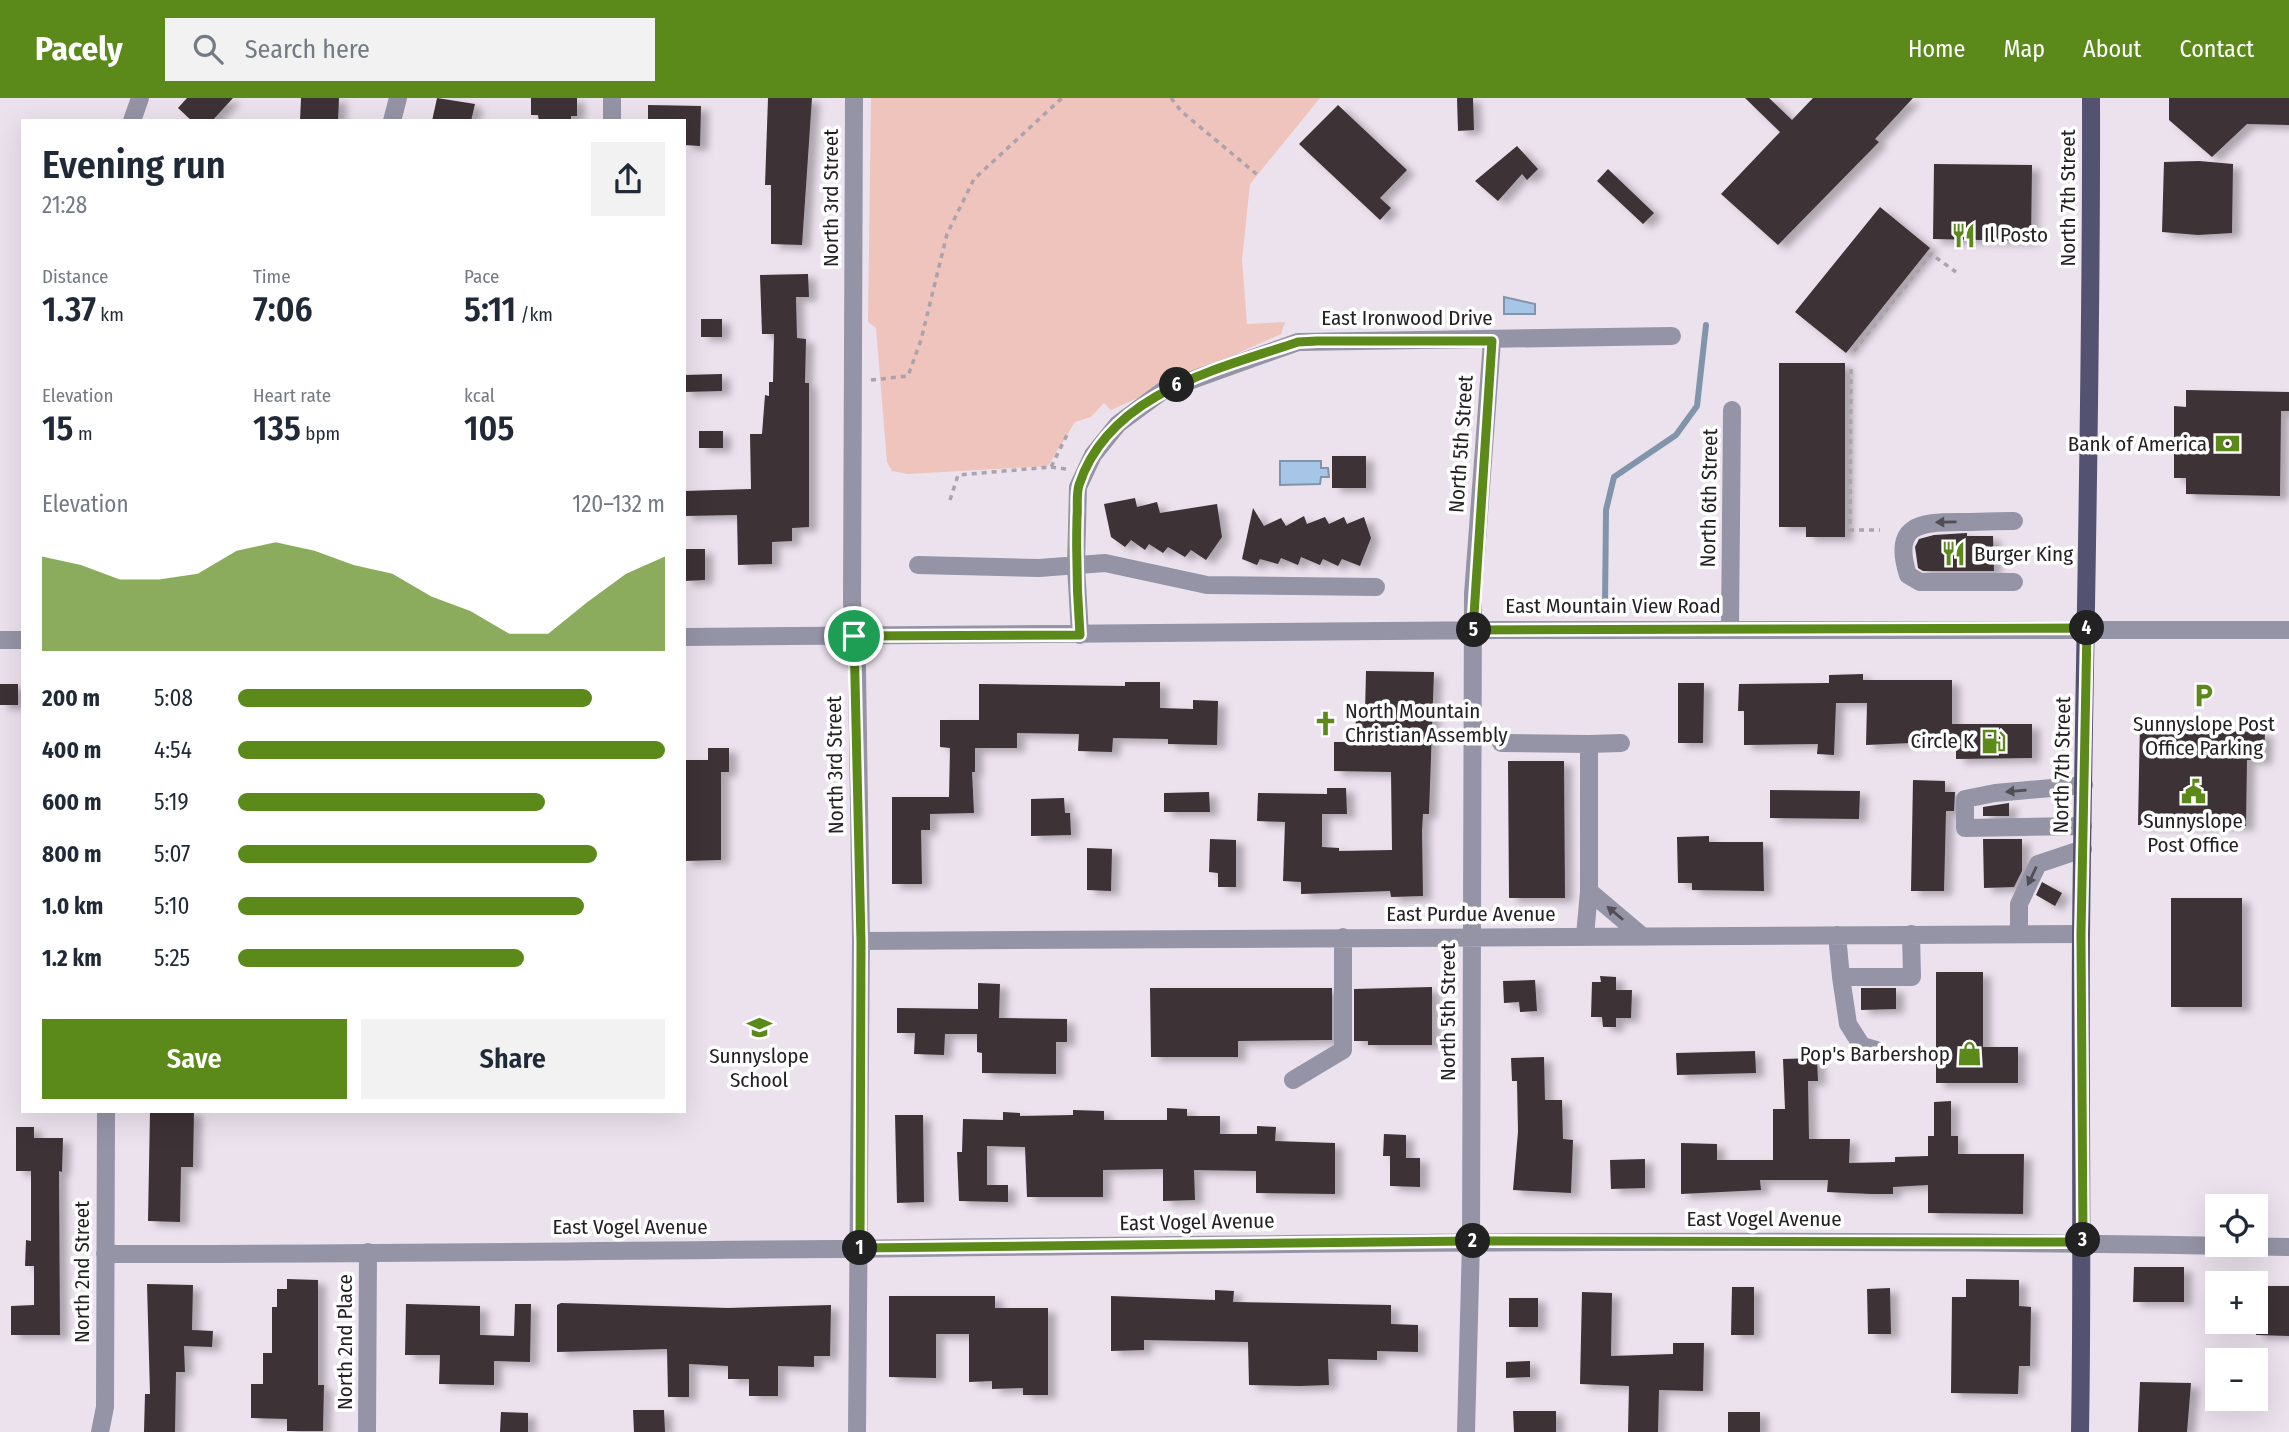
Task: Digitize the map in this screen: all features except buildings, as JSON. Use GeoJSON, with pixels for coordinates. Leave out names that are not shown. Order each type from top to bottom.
{"type":"FeatureCollection","features":[{"type":"Feature","properties":{"kind":"main road","name":"North 7th Street"},"geometry":{"type":"LineString","coordinates":[[2080,1432],[2083,1242],[2081,934],[2087,628],[2091,98]]}},
{"type":"Feature","properties":{"kind":"street"},"geometry":{"type":"LineString","coordinates":[[133,119],[140,98]]}},
{"type":"Feature","properties":{"kind":"street"},"geometry":{"type":"LineString","coordinates":[[393,119],[398,98]]}},
{"type":"Feature","properties":{"kind":"street"},"geometry":{"type":"LineString","coordinates":[[612,98],[612,119]]}},
{"type":"Feature","properties":{"kind":"street","name":"North 3rd Street"},"geometry":{"type":"LineString","coordinates":[[854,98],[854,636],[861,942],[857,1432]]}},
{"type":"Feature","properties":{"kind":"street","name":"East Ironwood Drive"},"geometry":{"type":"LineString","coordinates":[[1080,635],[1076,566],[1078,487],[1093,455],[1118,424],[1164,390],[1298,342],[1492,341],[1672,336]]}},
{"type":"Feature","properties":{"kind":"street","name":"North 5th Street"},"geometry":{"type":"LineString","coordinates":[[1466,1432],[1471,1241],[1473,630],[1492,341]]}},
{"type":"Feature","properties":{"kind":"street","name":"North 6th Street"},"geometry":{"type":"LineString","coordinates":[[1730,629],[1732,410]]}},
{"type":"Feature","properties":{"kind":"street"},"geometry":{"type":"LineString","coordinates":[[2014,521],[1923,522],[1907,534],[1903,549],[1908,575],[1920,582],[2014,582]]}},
{"type":"Feature","properties":{"kind":"street"},"geometry":{"type":"LineString","coordinates":[[918,565],[1076,566],[1105,563],[1207,585],[1376,587]]}},
{"type":"Feature","properties":{"kind":"street","name":"East Mountain View Road"},"geometry":{"type":"LineString","coordinates":[[686,637],[1473,630],[2289,630]]}},
{"type":"Feature","properties":{"kind":"street"},"geometry":{"type":"LineString","coordinates":[[0,640],[21,639]]}},
{"type":"Feature","properties":{"kind":"street"},"geometry":{"type":"LineString","coordinates":[[1501,743],[1621,743]]}},
{"type":"Feature","properties":{"kind":"street"},"geometry":{"type":"LineString","coordinates":[[1585,936],[1589,891],[1589,744]]}},
{"type":"Feature","properties":{"kind":"street"},"geometry":{"type":"LineString","coordinates":[[2084,785],[1995,793],[1965,799],[1965,828],[2084,826]]}},
{"type":"Feature","properties":{"kind":"street"},"geometry":{"type":"LineString","coordinates":[[2019,934],[2019,904],[2038,864],[2083,849]]}},
{"type":"Feature","properties":{"kind":"street"},"geometry":{"type":"LineString","coordinates":[[1589,891],[1642,935]]}},
{"type":"Feature","properties":{"kind":"street"},"geometry":{"type":"LineString","coordinates":[[1841,977],[1912,978],[1911,934]]}},
{"type":"Feature","properties":{"kind":"street","name":"East Purdue Avenue"},"geometry":{"type":"LineString","coordinates":[[861,942],[2081,934]]}},
{"type":"Feature","properties":{"kind":"street"},"geometry":{"type":"LineString","coordinates":[[1837,935],[1848,1024],[1862,1046],[1876,1050]]}},
{"type":"Feature","properties":{"kind":"street"},"geometry":{"type":"LineString","coordinates":[[1293,1080],[1343,1050],[1343,937]]}},
{"type":"Feature","properties":{"kind":"street","name":"North 2nd Street"},"geometry":{"type":"LineString","coordinates":[[100,1432],[105,1407],[106,1113]]}},
{"type":"Feature","properties":{"kind":"street","name":"East Vogel Avenue"},"geometry":{"type":"LineString","coordinates":[[105,1254],[1471,1241],[2083,1242],[2289,1247]]}},
{"type":"Feature","properties":{"kind":"street","name":"North 2nd Place"},"geometry":{"type":"LineString","coordinates":[[367,1432],[368,1252]]}},
{"type":"Feature","properties":{"kind":"path"},"geometry":{"type":"LineString","coordinates":[[871,380],[908,376],[921,340],[947,234],[974,179],[1062,98]]}},
{"type":"Feature","properties":{"kind":"path"},"geometry":{"type":"LineString","coordinates":[[1171,98],[1181,111],[1260,177]]}},
{"type":"Feature","properties":{"kind":"path"},"geometry":{"type":"LineString","coordinates":[[1854,351],[1931,254],[1956,272]]}},
{"type":"Feature","properties":{"kind":"path"},"geometry":{"type":"LineString","coordinates":[[1851,369],[1850,530],[1880,530]]}},
{"type":"Feature","properties":{"kind":"path"},"geometry":{"type":"LineString","coordinates":[[950,500],[958,475],[1051,467],[1069,431]]}},
{"type":"Feature","properties":{"kind":"shaded area"},"geometry":{"type":"Polygon","coordinates":[[[871,98],[1320,98],[1250,184],[1242,260],[1247,324],[1285,322],[1281,334],[1111,410],[1104,403],[1091,417],[1075,422],[1048,466],[908,474],[892,471],[887,462],[876,328],[868,322],[871,98]]]}},
{"type":"Feature","properties":{"kind":"water"},"geometry":{"type":"Polygon","coordinates":[[[1504,297],[1535,304],[1535,314],[1504,314],[1504,297]]]}},
{"type":"Feature","properties":{"kind":"water"},"geometry":{"type":"Polygon","coordinates":[[[1280,461],[1321,461],[1321,468],[1328,468],[1329,477],[1321,477],[1320,484],[1280,485],[1280,461]]]}},
{"type":"Feature","properties":{"kind":"waterway"},"geometry":{"type":"LineString","coordinates":[[1605,606],[1606,510],[1614,477],[1676,435],[1697,406],[1706,325]]}},
{"type":"Feature","properties":{"kind":"place","name":"Il Posto"},"geometry":{"type":"Point","coordinates":[1964,235]}},
{"type":"Feature","properties":{"kind":"place","name":"Bank of America"},"geometry":{"type":"Point","coordinates":[2227,444]}},
{"type":"Feature","properties":{"kind":"place","name":"Burger King"},"geometry":{"type":"Point","coordinates":[1954,554]}},
{"type":"Feature","properties":{"kind":"place","name":"Sunnyslope Post Office Parking"},"geometry":{"type":"Point","coordinates":[2204,695]}},
{"type":"Feature","properties":{"kind":"place","name":"North Mountain Christian Assembly"},"geometry":{"type":"Point","coordinates":[1325,723]}},
{"type":"Feature","properties":{"kind":"place","name":"Circle K"},"geometry":{"type":"Point","coordinates":[1994,741]}},
{"type":"Feature","properties":{"kind":"place","name":"Sunnyslope Post Office"},"geometry":{"type":"Point","coordinates":[2193,792]}},
{"type":"Feature","properties":{"kind":"place","name":"Sunnyslope School"},"geometry":{"type":"Point","coordinates":[759,1027]}},
{"type":"Feature","properties":{"kind":"place","name":"Pop's Barbershop"},"geometry":{"type":"Point","coordinates":[1970,1054]}},
{"type":"Feature","properties":{"kind":"route"},"geometry":{"type":"LineString","coordinates":[[1317,341],[1492,341],[1473,593],[1473,630],[2087,628],[2081,934],[2083,1242],[1471,1241],[860,1248],[861,942],[857,669],[854,636],[1080,635],[1076,566],[1078,487],[1093,455],[1118,424],[1164,390],[1298,342],[1317,341]]}}]}
